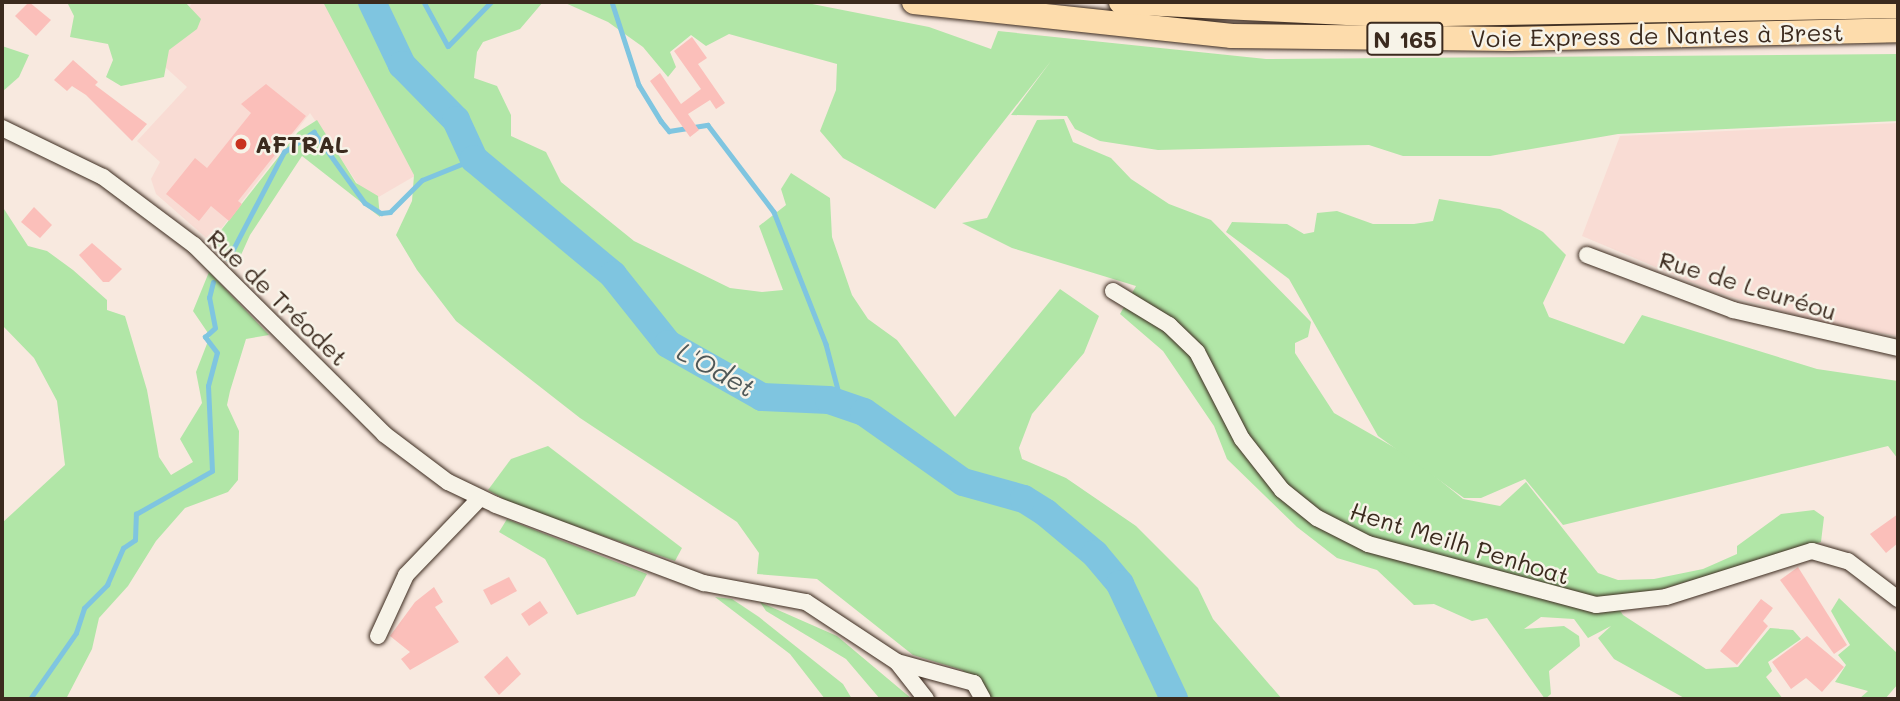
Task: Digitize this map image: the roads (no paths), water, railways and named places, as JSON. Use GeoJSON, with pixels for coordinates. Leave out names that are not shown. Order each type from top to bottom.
{"type":"FeatureCollection","features":[{"type":"Feature","properties":{"kind":"highway","name":"Voie Express de Nantes à Brest"},"geometry":{"type":"LineString","coordinates":[[914,2],[1232,36],[1510,39],[1898,30]]}},
{"type":"Feature","properties":{"kind":"highway","name":"Voie Express de Nantes à Brest"},"geometry":{"type":"LineString","coordinates":[[1121,2],[1388,15],[1898,6]]}},
{"type":"Feature","properties":{"kind":"street","name":"Rue de Tréodet"},"geometry":{"type":"LineString","coordinates":[[2,128],[84,166],[194,245],[384,434],[420,464],[480,498],[704,583],[806,602],[897,662]]}},
{"type":"Feature","properties":{"kind":"street","name":"Rue de Leuréou"},"geometry":{"type":"LineString","coordinates":[[1587,255],[1744,313],[1898,348]]}},
{"type":"Feature","properties":{"kind":"street","name":"Hent Meilh Penhoat"},"geometry":{"type":"LineString","coordinates":[[1113,290],[1187,341],[1213,372],[1242,439],[1261,466],[1292,499],[1339,531],[1584,604],[1640,602],[1733,576],[1793,554],[1823,553],[1858,567],[1898,599]]}},
{"type":"Feature","properties":{"kind":"street"},"geometry":{"type":"LineString","coordinates":[[378,636],[406,575],[480,498]]}},
{"type":"Feature","properties":{"kind":"street"},"geometry":{"type":"LineString","coordinates":[[897,662],[926,699]]}},
{"type":"Feature","properties":{"kind":"street"},"geometry":{"type":"LineString","coordinates":[[897,662],[964,678],[974,683],[983,699]]}},
{"type":"Feature","properties":{"kind":"waterway","name":"L'Odet"},"geometry":{"type":"LineString","coordinates":[[372,2],[402,65],[456,120],[474,159],[613,275],[668,344],[762,397],[829,400],[864,412],[963,482],[1024,499],[1046,513],[1095,554],[1120,584],[1174,699]]}},
{"type":"Feature","properties":{"kind":"waterway"},"geometry":{"type":"LineString","coordinates":[[424,2],[448,46],[491,2]]}},
{"type":"Feature","properties":{"kind":"waterway"},"geometry":{"type":"LineString","coordinates":[[612,2],[639,85],[661,121],[669,131],[708,125],[774,212],[826,344],[842,405]]}},
{"type":"Feature","properties":{"kind":"waterway"},"geometry":{"type":"LineString","coordinates":[[228,259],[284,152],[314,132],[365,203],[381,213],[390,212],[422,180],[474,159]]}},
{"type":"Feature","properties":{"kind":"waterway"},"geometry":{"type":"LineString","coordinates":[[30,699],[76,633],[84,608],[107,585],[123,548],[135,540],[136,514],[212,471],[208,386],[217,353],[205,337],[215,328],[209,298],[213,282]]}},
{"type":"Feature","properties":{"kind":"place","name":"AFTRAL"},"geometry":{"type":"Point","coordinates":[241,144]}}]}
